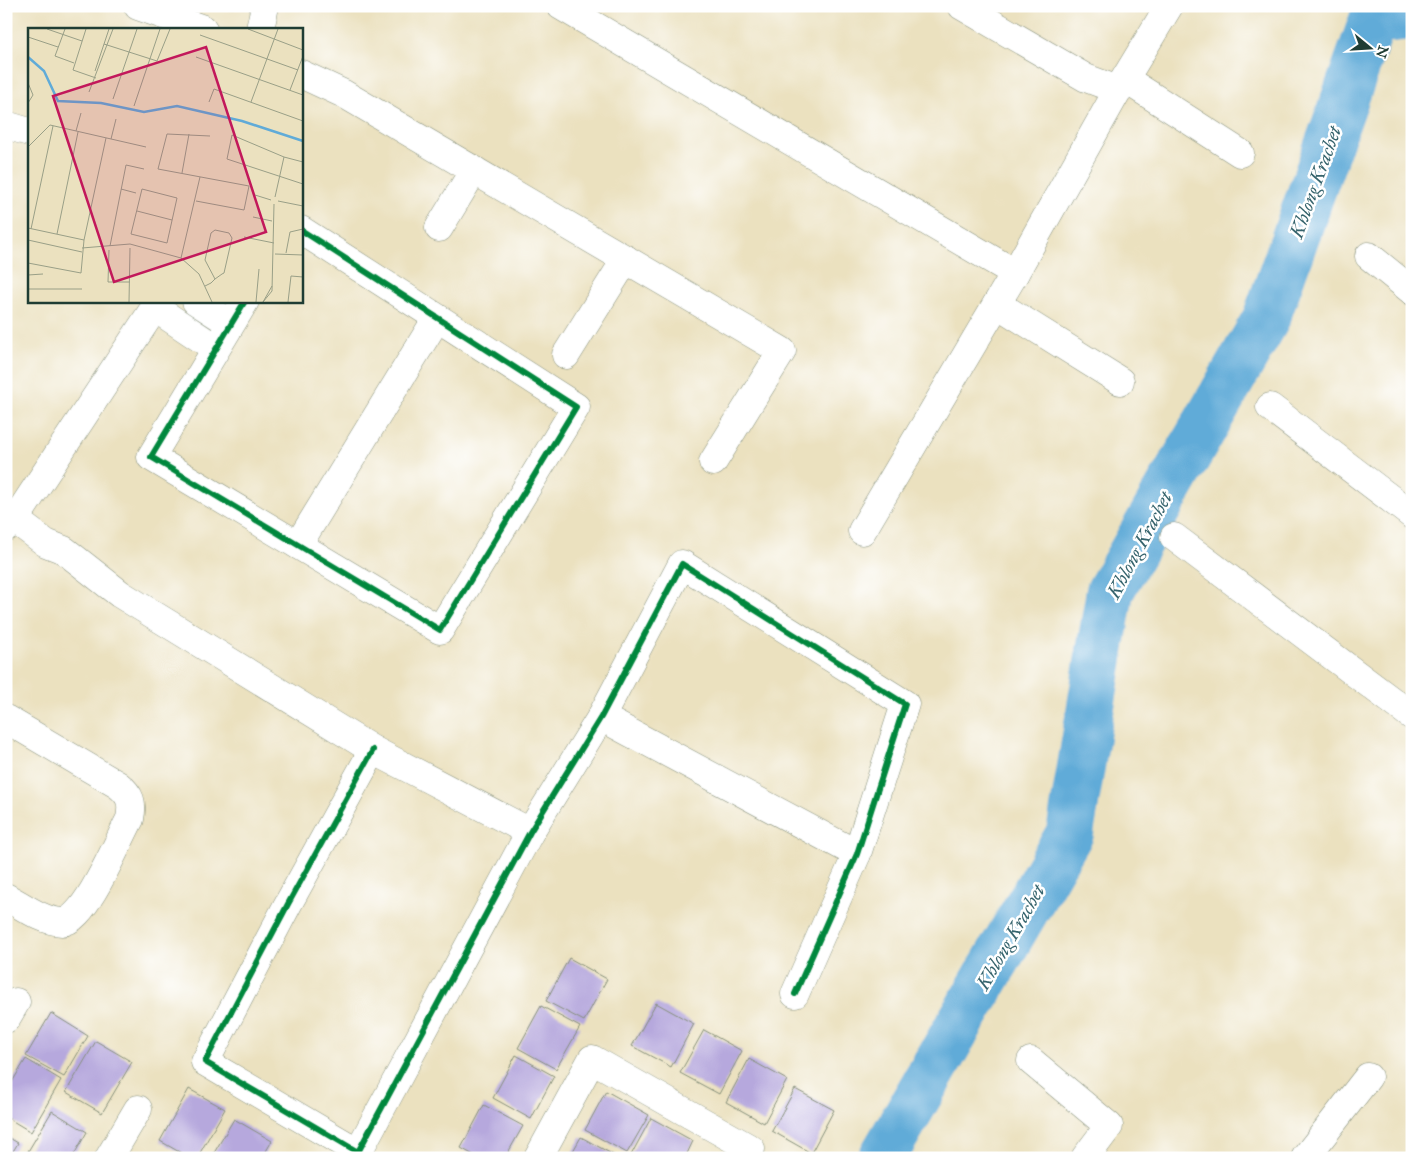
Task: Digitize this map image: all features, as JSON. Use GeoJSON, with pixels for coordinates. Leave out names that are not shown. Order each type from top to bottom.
{"type":"FeatureCollection","features":[{"type":"Feature","properties":{"kind":"street"},"geometry":{"type":"LineString","coordinates":[[138,6],[200,28]]}},
{"type":"Feature","properties":{"kind":"street"},"geometry":{"type":"LineString","coordinates":[[260,28],[265,6]]}},
{"type":"Feature","properties":{"kind":"street"},"geometry":{"type":"LineString","coordinates":[[561,6],[1015,273]]}},
{"type":"Feature","properties":{"kind":"street"},"geometry":{"type":"LineString","coordinates":[[962,6],[1086,78],[1121,85],[1240,153]]}},
{"type":"Feature","properties":{"kind":"street"},"geometry":{"type":"LineString","coordinates":[[862,531],[997,304],[1121,85],[1170,6]]}},
{"type":"Feature","properties":{"kind":"street"},"geometry":{"type":"LineString","coordinates":[[302,74],[344,94],[782,351],[713,462]]}},
{"type":"Feature","properties":{"kind":"street"},"geometry":{"type":"LineString","coordinates":[[6,125],[28,132]]}},
{"type":"Feature","properties":{"kind":"street"},"geometry":{"type":"LineString","coordinates":[[439,228],[474,170]]}},
{"type":"Feature","properties":{"kind":"street"},"geometry":{"type":"LineString","coordinates":[[200,302],[238,312],[151,458],[440,630],[576,407],[302,231]]}},
{"type":"Feature","properties":{"kind":"street"},"geometry":{"type":"LineString","coordinates":[[1369,256],[1412,291]]}},
{"type":"Feature","properties":{"kind":"street"},"geometry":{"type":"LineString","coordinates":[[566,355],[626,259]]}},
{"type":"Feature","properties":{"kind":"street"},"geometry":{"type":"LineString","coordinates":[[215,348],[157,304],[15,517],[46,543],[64,550],[120,594],[373,750],[530,832]]}},
{"type":"Feature","properties":{"kind":"street"},"geometry":{"type":"LineString","coordinates":[[997,304],[1120,381]]}},
{"type":"Feature","properties":{"kind":"street"},"geometry":{"type":"LineString","coordinates":[[298,545],[437,318]]}},
{"type":"Feature","properties":{"kind":"street"},"geometry":{"type":"LineString","coordinates":[[1270,407],[1412,515]]}},
{"type":"Feature","properties":{"kind":"street"},"geometry":{"type":"LineString","coordinates":[[1174,537],[1412,716]]}},
{"type":"Feature","properties":{"kind":"street"},"geometry":{"type":"LineString","coordinates":[[373,750],[205,1062],[358,1152],[530,832],[601,717],[682,564],[904,704],[857,854],[795,994]]}},
{"type":"Feature","properties":{"kind":"street"},"geometry":{"type":"LineString","coordinates":[[601,717],[857,854]]}},
{"type":"Feature","properties":{"kind":"street"},"geometry":{"type":"LineString","coordinates":[[6,719],[118,786],[127,793],[132,808],[130,819],[89,898],[73,918],[64,922],[51,920],[6,897]]}},
{"type":"Feature","properties":{"kind":"street"},"geometry":{"type":"LineString","coordinates":[[538,1158],[592,1059],[751,1149],[743,1158]]}},
{"type":"Feature","properties":{"kind":"street"},"geometry":{"type":"LineString","coordinates":[[1030,1062],[1109,1126],[1085,1158]]}},
{"type":"Feature","properties":{"kind":"street"},"geometry":{"type":"LineString","coordinates":[[1304,1158],[1368,1077]]}},
{"type":"Feature","properties":{"kind":"street"},"geometry":{"type":"LineString","coordinates":[[109,1158],[138,1110]]}},
{"type":"Feature","properties":{"kind":"building"},"geometry":{"type":"Polygon","coordinates":[[[569,958],[607,979],[584,1021],[546,1001],[569,958]]]}},
{"type":"Feature","properties":{"kind":"building"},"geometry":{"type":"Polygon","coordinates":[[[656,1003],[694,1024],[671,1067],[632,1046],[656,1003]]]}},
{"type":"Feature","properties":{"kind":"building"},"geometry":{"type":"Polygon","coordinates":[[[541,1006],[580,1027],[556,1069],[518,1048],[541,1006]]]}},
{"type":"Feature","properties":{"kind":"building"},"geometry":{"type":"Polygon","coordinates":[[[51,1013],[88,1036],[64,1077],[26,1056],[51,1013]]]}},
{"type":"Feature","properties":{"kind":"building"},"geometry":{"type":"Polygon","coordinates":[[[704,1030],[742,1051],[719,1094],[680,1073],[704,1030]]]}},
{"type":"Feature","properties":{"kind":"building"},"geometry":{"type":"Polygon","coordinates":[[[96,1041],[132,1062],[102,1113],[66,1092],[96,1041]]]}},
{"type":"Feature","properties":{"kind":"building"},"geometry":{"type":"Polygon","coordinates":[[[516,1055],[554,1076],[531,1119],[493,1098],[516,1055]]]}},
{"type":"Feature","properties":{"kind":"building"},"geometry":{"type":"Polygon","coordinates":[[[26,1059],[61,1080],[31,1132],[6,1117],[6,1092],[26,1059]]]}},
{"type":"Feature","properties":{"kind":"building"},"geometry":{"type":"Polygon","coordinates":[[[749,1059],[787,1080],[764,1123],[726,1102],[749,1059]]]}},
{"type":"Feature","properties":{"kind":"building"},"geometry":{"type":"Polygon","coordinates":[[[189,1089],[225,1109],[197,1158],[190,1158],[160,1141],[189,1089]]]}},
{"type":"Feature","properties":{"kind":"building"},"geometry":{"type":"Polygon","coordinates":[[[795,1089],[834,1110],[811,1153],[772,1131],[795,1089]]]}},
{"type":"Feature","properties":{"kind":"building"},"geometry":{"type":"Polygon","coordinates":[[[606,1091],[649,1115],[627,1153],[585,1130],[606,1091]]]}},
{"type":"Feature","properties":{"kind":"building"},"geometry":{"type":"Polygon","coordinates":[[[484,1105],[523,1126],[505,1158],[479,1158],[461,1148],[484,1105]]]}},
{"type":"Feature","properties":{"kind":"building"},"geometry":{"type":"Polygon","coordinates":[[[52,1111],[87,1132],[72,1158],[24,1158],[52,1111]]]}},
{"type":"Feature","properties":{"kind":"building"},"geometry":{"type":"Polygon","coordinates":[[[651,1118],[693,1141],[685,1158],[630,1157],[651,1118]]]}},
{"type":"Feature","properties":{"kind":"building"},"geometry":{"type":"Polygon","coordinates":[[[234,1119],[272,1141],[262,1158],[211,1158],[234,1119]]]}},
{"type":"Feature","properties":{"kind":"building"},"geometry":{"type":"Polygon","coordinates":[[[6,1136],[18,1143],[9,1158],[6,1158],[6,1136]]]}},
{"type":"Feature","properties":{"kind":"building"},"geometry":{"type":"Polygon","coordinates":[[[581,1137],[619,1158],[569,1158],[581,1137]]]}},
{"type":"Feature","properties":{"kind":"waterway","name":"Khlong Krachet"},"geometry":{"type":"LineString","coordinates":[[882,1158],[1070,833],[1110,591],[1266,319],[1373,20],[1412,16]]}},
{"type":"Feature","properties":{"kind":"cycle path"},"geometry":{"type":"LineString","coordinates":[[244,302],[151,457],[440,630],[576,407],[302,231]]}},
{"type":"Feature","properties":{"kind":"cycle path"},"geometry":{"type":"LineString","coordinates":[[373,750],[288,904],[205,1062],[358,1152],[530,832],[601,717],[682,564],[905,704],[857,854],[795,994]]}}]}
